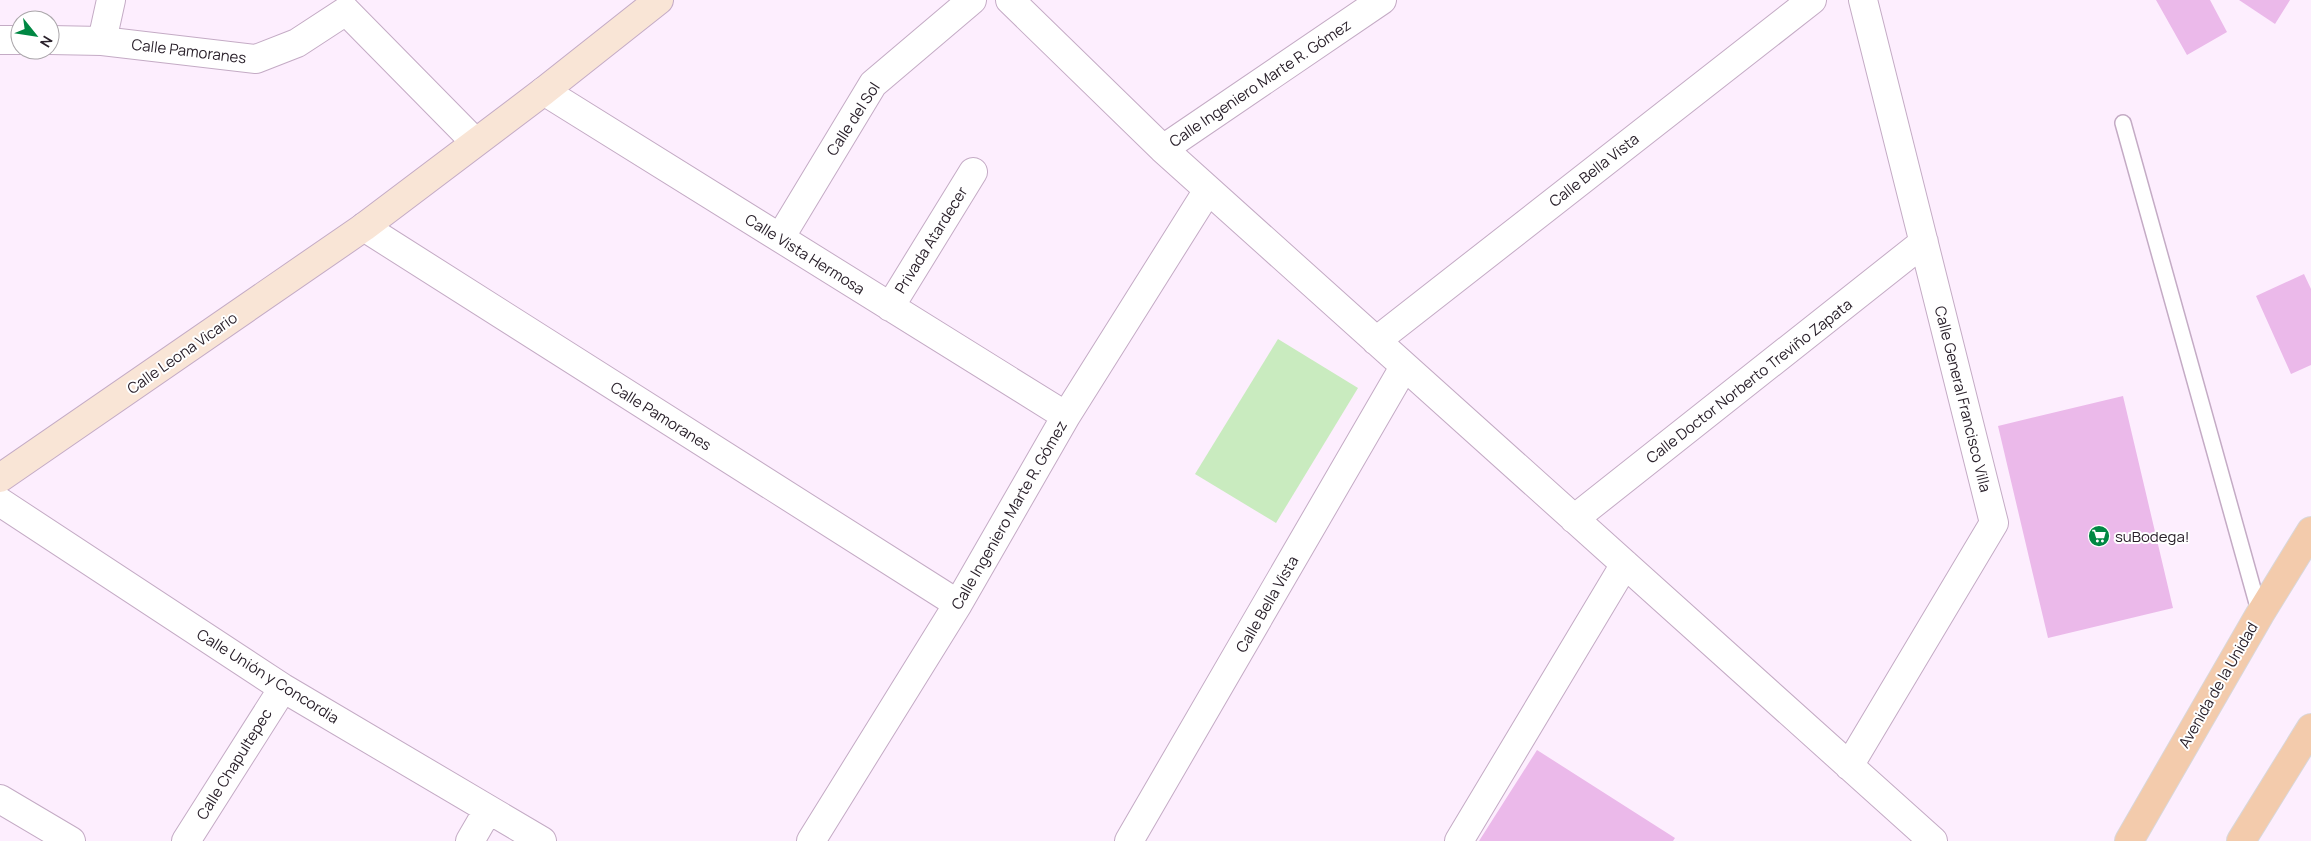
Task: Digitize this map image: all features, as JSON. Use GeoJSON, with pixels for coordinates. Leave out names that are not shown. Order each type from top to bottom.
{"type":"FeatureCollection","features":[{"type":"Feature","properties":{"kind":"main road","name":"Avenida de la Unidad"},"geometry":{"type":"LineString","coordinates":[[2130,840],[2260,614],[2311,531]]}},
{"type":"Feature","properties":{"kind":"main road"},"geometry":{"type":"LineString","coordinates":[[2241,841],[2311,728]]}},
{"type":"Feature","properties":{"kind":"street"},"geometry":{"type":"LineString","coordinates":[[102,40],[111,0]]}},
{"type":"Feature","properties":{"kind":"street","name":"Calle Leona Vicario"},"geometry":{"type":"LineString","coordinates":[[0,478],[364,228],[659,0]]}},
{"type":"Feature","properties":{"kind":"street","name":"Calle del Sol"},"geometry":{"type":"LineString","coordinates":[[780,238],[872,84],[972,0]]}},
{"type":"Feature","properties":{"kind":"street"},"geometry":{"type":"LineString","coordinates":[[1010,0],[1163,149],[1933,841]]}},
{"type":"Feature","properties":{"kind":"street","name":"Calle Ingeniero Marte R. Gómez"},"geometry":{"type":"LineString","coordinates":[[1163,149],[1382,0]]}},
{"type":"Feature","properties":{"kind":"street","name":"Calle Bella Vista"},"geometry":{"type":"LineString","coordinates":[[1376,341],[1812,0]]}},
{"type":"Feature","properties":{"kind":"street","name":"Calle General Francisco Villa"},"geometry":{"type":"LineString","coordinates":[[1849,766],[1994,523],[1863,0]]}},
{"type":"Feature","properties":{"kind":"street"},"geometry":{"type":"LineString","coordinates":[[347,6],[475,142]]}},
{"type":"Feature","properties":{"kind":"street","name":"Calle Pamoranes"},"geometry":{"type":"LineString","coordinates":[[60,40],[102,40],[256,60],[298,42],[347,6]]}},
{"type":"Feature","properties":{"kind":"street","name":"Calle Vista Hermosa"},"geometry":{"type":"LineString","coordinates":[[544,90],[1066,416]]}},
{"type":"Feature","properties":{"kind":"street","name":"Privada Atardecer"},"geometry":{"type":"LineString","coordinates":[[890,307],[973,172]]}},
{"type":"Feature","properties":{"kind":"street","name":"Calle Ingeniero Marte R. Gómez"},"geometry":{"type":"LineString","coordinates":[[811,841],[958,604],[1066,416],[1208,190]]}},
{"type":"Feature","properties":{"kind":"street","name":"Calle Pamoranes"},"geometry":{"type":"LineString","coordinates":[[364,228],[958,604]]}},
{"type":"Feature","properties":{"kind":"street","name":"Calle Doctor Norberto Treviño Zapata"},"geometry":{"type":"LineString","coordinates":[[1574,519],[1924,242]]}},
{"type":"Feature","properties":{"kind":"street","name":"Calle Bella Vista"},"geometry":{"type":"LineString","coordinates":[[1129,841],[1404,367]]}},
{"type":"Feature","properties":{"kind":"street","name":"Calle Unión y Concordia"},"geometry":{"type":"LineString","coordinates":[[0,502],[283,688],[542,841]]}},
{"type":"Feature","properties":{"kind":"street"},"geometry":{"type":"LineString","coordinates":[[1459,841],[1625,564]]}},
{"type":"Feature","properties":{"kind":"street","name":"Calle Chapultepec"},"geometry":{"type":"LineString","coordinates":[[186,841],[283,688]]}},
{"type":"Feature","properties":{"kind":"street"},"geometry":{"type":"LineString","coordinates":[[0,799],[71,841]]}},
{"type":"Feature","properties":{"kind":"street"},"geometry":{"type":"LineString","coordinates":[[470,841],[488,810]]}},
{"type":"Feature","properties":{"kind":"lane"},"geometry":{"type":"LineString","coordinates":[[2123,123],[2260,614]]}},
{"type":"Feature","properties":{"kind":"green space"},"geometry":{"type":"Polygon","coordinates":[[[1278,339],[1358,388],[1276,523],[1195,474],[1278,339]]]}},
{"type":"Feature","properties":{"kind":"building"},"geometry":{"type":"Polygon","coordinates":[[[2156,0],[2210,0],[2227,32],[2187,55],[2156,0]]]}},
{"type":"Feature","properties":{"kind":"building"},"geometry":{"type":"Polygon","coordinates":[[[2239,0],[2290,0],[2275,24],[2239,0]]]}},
{"type":"Feature","properties":{"kind":"building"},"geometry":{"type":"Polygon","coordinates":[[[2304,274],[2311,289],[2311,365],[2291,374],[2256,296],[2304,274]]]}},
{"type":"Feature","properties":{"kind":"building"},"geometry":{"type":"Polygon","coordinates":[[[2123,396],[2173,608],[2048,638],[1998,426],[2123,396]]]}},
{"type":"Feature","properties":{"kind":"building"},"geometry":{"type":"Polygon","coordinates":[[[1537,750],[1675,838],[1673,841],[1479,841],[1537,750]]]}},
{"type":"Feature","properties":{"kind":"place","name":"suBodega!"},"geometry":{"type":"Point","coordinates":[2099,536]}}]}
